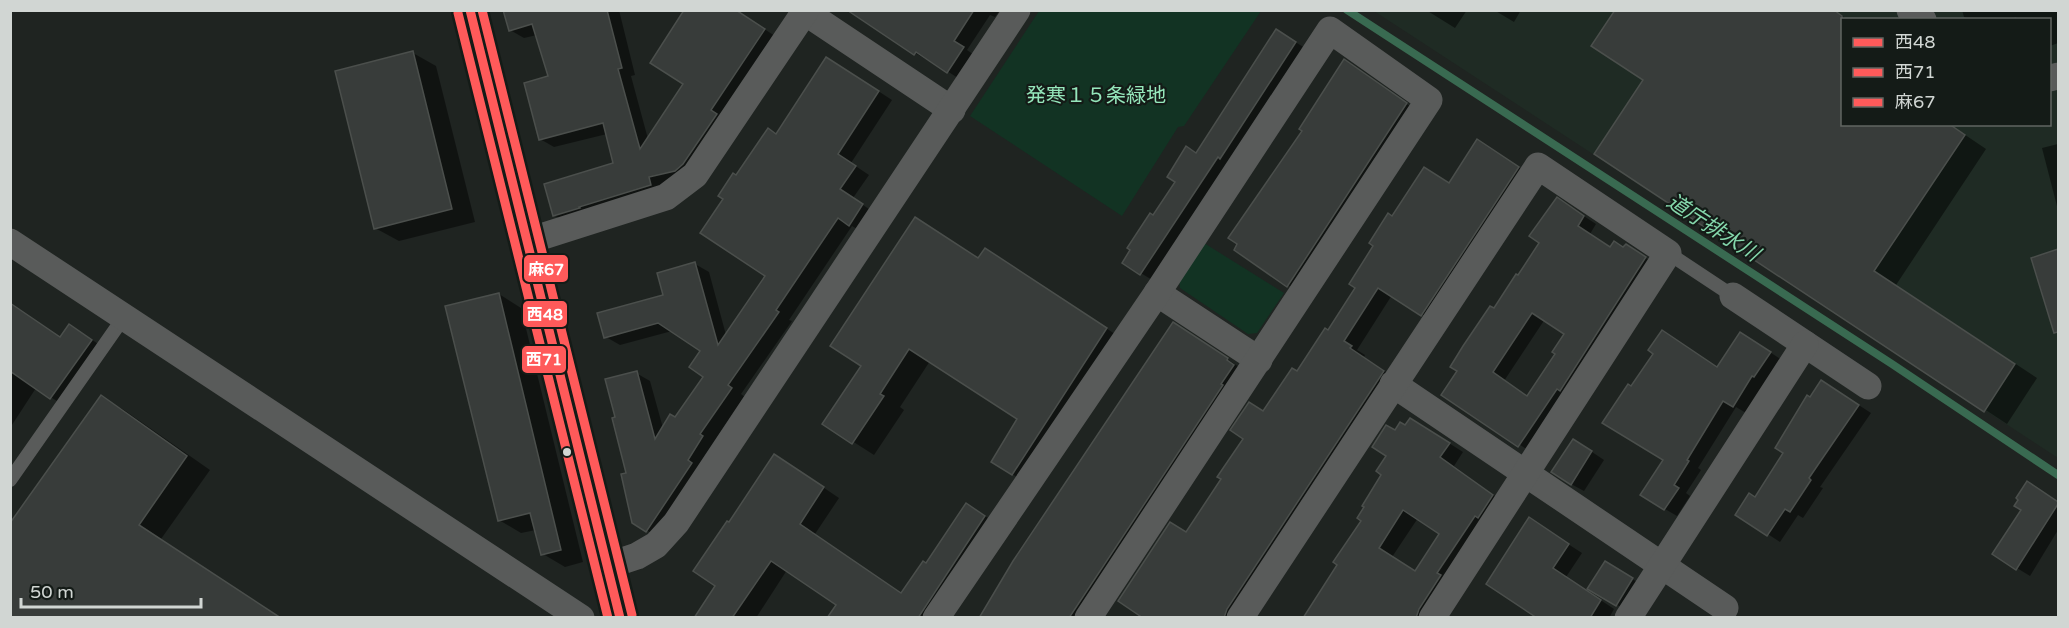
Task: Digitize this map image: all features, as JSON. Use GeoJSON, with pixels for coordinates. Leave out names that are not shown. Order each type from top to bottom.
{"type":"FeatureCollection","features":[{"type":"Feature","properties":{"kind":"street"},"geometry":{"type":"LineString","coordinates":[[470,10],[620,618]]}},
{"type":"Feature","properties":{"kind":"street"},"geometry":{"type":"LineString","coordinates":[[607,566],[637,556],[656,545],[676,523],[1017,10]]}},
{"type":"Feature","properties":{"kind":"street"},"geometry":{"type":"LineString","coordinates":[[528,241],[666,197],[694,175],[804,11],[952,110]]}},
{"type":"Feature","properties":{"kind":"street"},"geometry":{"type":"LineString","coordinates":[[936,618],[1157,292],[1330,30],[1429,100],[1088,618]]}},
{"type":"Feature","properties":{"kind":"street"},"geometry":{"type":"LineString","coordinates":[[1240,618],[1538,166],[1668,253],[1432,618]]}},
{"type":"Feature","properties":{"kind":"street"},"geometry":{"type":"LineString","coordinates":[[13,248],[124,317],[581,618]]}},
{"type":"Feature","properties":{"kind":"street"},"geometry":{"type":"LineString","coordinates":[[1157,292],[1259,360]]}},
{"type":"Feature","properties":{"kind":"street"},"geometry":{"type":"LineString","coordinates":[[1733,296],[1868,386]]}},
{"type":"Feature","properties":{"kind":"street"},"geometry":{"type":"LineString","coordinates":[[1628,618],[1805,344]]}},
{"type":"Feature","properties":{"kind":"street"},"geometry":{"type":"LineString","coordinates":[[1394,384],[1725,608]]}},
{"type":"Feature","properties":{"kind":"lane"},"geometry":{"type":"LineString","coordinates":[[1668,253],[1733,296]]}},
{"type":"Feature","properties":{"kind":"lane"},"geometry":{"type":"LineString","coordinates":[[10,480],[124,317]]}},
{"type":"Feature","properties":{"kind":"shaded area"},"geometry":{"type":"Polygon","coordinates":[[[1374,11],[2058,11],[2058,458],[1374,11]]]}},
{"type":"Feature","properties":{"kind":"green space","name":"発寒１５条緑地"},"geometry":{"type":"Polygon","coordinates":[[[1039,11],[1261,11],[1184,126],[1178,127],[1122,216],[970,116],[1039,11]]]}},
{"type":"Feature","properties":{"kind":"green space"},"geometry":{"type":"Polygon","coordinates":[[[1204,243],[1284,293],[1257,333],[1248,334],[1180,288],[1179,279],[1204,243]]]}},
{"type":"Feature","properties":{"kind":"building"},"geometry":{"type":"Polygon","coordinates":[[[503,10],[607,10],[622,68],[618,69],[640,149],[683,84],[650,63],[684,10],[736,10],[765,29],[711,110],[717,114],[683,164],[675,171],[649,177],[651,185],[553,216],[544,184],[613,163],[603,123],[539,140],[524,83],[548,76],[532,24],[509,31],[503,10]]]}},
{"type":"Feature","properties":{"kind":"building"},"geometry":{"type":"Polygon","coordinates":[[[847,10],[974,10],[954,41],[964,47],[947,73],[916,52],[914,55],[847,10]]]}},
{"type":"Feature","properties":{"kind":"building"},"geometry":{"type":"Polygon","coordinates":[[[1615,10],[1834,10],[1842,16],[1841,126],[1952,126],[1965,135],[1874,271],[2015,364],[1984,412],[1594,154],[1643,80],[1591,46],[1615,10]]]}},
{"type":"Feature","properties":{"kind":"building"},"geometry":{"type":"Polygon","coordinates":[[[1276,29],[1296,42],[1220,159],[1218,157],[1140,275],[1122,263],[1130,250],[1127,248],[1150,213],[1153,215],[1175,182],[1167,177],[1186,146],[1196,153],[1276,29]]]}},
{"type":"Feature","properties":{"kind":"building"},"geometry":{"type":"Polygon","coordinates":[[[413,51],[452,209],[374,229],[335,71],[413,51]]]}},
{"type":"Feature","properties":{"kind":"building"},"geometry":{"type":"Polygon","coordinates":[[[826,57],[879,91],[838,154],[856,166],[840,189],[863,204],[849,226],[838,218],[776,310],[779,312],[728,385],[732,388],[700,434],[703,436],[688,460],[692,463],[646,532],[632,523],[621,474],[626,473],[605,379],[637,371],[655,439],[670,414],[675,417],[703,377],[689,367],[700,351],[658,323],[604,338],[597,313],[663,295],[657,273],[695,262],[718,345],[765,276],[700,233],[723,199],[718,196],[733,173],[736,175],[768,128],[776,134],[826,57]]]}},
{"type":"Feature","properties":{"kind":"building"},"geometry":{"type":"Polygon","coordinates":[[[1344,59],[1407,103],[1287,287],[1234,250],[1237,244],[1228,238],[1302,131],[1299,129],[1344,59]]]}},
{"type":"Feature","properties":{"kind":"building"},"geometry":{"type":"Polygon","coordinates":[[[1477,139],[1519,167],[1421,316],[1378,288],[1344,341],[1352,346],[1350,348],[1384,371],[1227,609],[1224,618],[1143,618],[1118,601],[1170,522],[1186,532],[1221,479],[1217,477],[1243,439],[1230,430],[1249,402],[1263,411],[1292,368],[1297,371],[1325,328],[1328,330],[1355,288],[1349,284],[1373,246],[1369,243],[1388,213],[1392,216],[1424,167],[1449,183],[1477,139]]]}},
{"type":"Feature","properties":{"kind":"building"},"geometry":{"type":"Polygon","coordinates":[[[1557,197],[1584,216],[1578,226],[1610,247],[1614,241],[1623,247],[1626,244],[1646,257],[1560,391],[1557,389],[1518,447],[1441,395],[1457,371],[1450,367],[1463,346],[1490,306],[1494,308],[1539,243],[1529,236],[1557,197]],[[1532,313],[1493,372],[1527,396],[1555,354],[1552,352],[1564,334],[1532,313]]]}},
{"type":"Feature","properties":{"kind":"building"},"geometry":{"type":"Polygon","coordinates":[[[915,217],[978,258],[985,248],[1107,328],[1012,475],[991,462],[1017,419],[909,349],[880,394],[884,396],[852,444],[822,424],[861,366],[830,346],[915,217]]]}},
{"type":"Feature","properties":{"kind":"building"},"geometry":{"type":"Polygon","coordinates":[[[2058,249],[2058,332],[2054,333],[2031,258],[2058,249]]]}},
{"type":"Feature","properties":{"kind":"building"},"geometry":{"type":"Polygon","coordinates":[[[499,293],[561,550],[541,555],[530,513],[498,521],[445,306],[499,293]]]}},
{"type":"Feature","properties":{"kind":"building"},"geometry":{"type":"Polygon","coordinates":[[[10,303],[60,337],[69,324],[92,340],[50,399],[10,371],[10,303]]]}},
{"type":"Feature","properties":{"kind":"building"},"geometry":{"type":"Polygon","coordinates":[[[1173,322],[1228,358],[1227,360],[1234,365],[1221,384],[1223,385],[1069,618],[979,618],[1013,561],[1173,322]]]}},
{"type":"Feature","properties":{"kind":"building"},"geometry":{"type":"Polygon","coordinates":[[[1662,330],[1717,367],[1740,332],[1771,352],[1754,377],[1752,376],[1733,407],[1723,401],[1687,460],[1689,461],[1674,485],[1679,488],[1664,510],[1640,495],[1663,460],[1602,423],[1628,384],[1631,386],[1653,354],[1648,350],[1662,330]]]}},
{"type":"Feature","properties":{"kind":"building"},"geometry":{"type":"Polygon","coordinates":[[[1821,380],[1859,405],[1809,478],[1811,480],[1790,512],[1785,509],[1767,536],[1735,515],[1749,493],[1755,497],[1783,453],[1775,448],[1807,395],[1810,397],[1821,380]]]}},
{"type":"Feature","properties":{"kind":"building"},"geometry":{"type":"Polygon","coordinates":[[[101,395],[187,456],[139,525],[281,618],[10,618],[10,523],[101,395]]]}},
{"type":"Feature","properties":{"kind":"building"},"geometry":{"type":"Polygon","coordinates":[[[1410,418],[1450,443],[1440,457],[1493,495],[1478,518],[1475,516],[1437,573],[1441,575],[1419,609],[1416,618],[1303,618],[1337,565],[1333,562],[1361,521],[1357,518],[1364,507],[1362,506],[1381,475],[1376,471],[1386,456],[1372,447],[1386,425],[1395,430],[1400,422],[1405,425],[1410,418]],[[1403,510],[1379,548],[1415,571],[1439,534],[1403,510]]]}},
{"type":"Feature","properties":{"kind":"building"},"geometry":{"type":"Polygon","coordinates":[[[1573,439],[1592,451],[1571,485],[1551,472],[1573,439]]]}},
{"type":"Feature","properties":{"kind":"building"},"geometry":{"type":"Polygon","coordinates":[[[774,454],[824,487],[800,524],[901,593],[923,561],[926,563],[966,503],[985,516],[918,618],[827,618],[836,605],[771,561],[732,618],[694,618],[715,586],[693,571],[774,454]]]}},
{"type":"Feature","properties":{"kind":"building"},"geometry":{"type":"Polygon","coordinates":[[[2027,481],[2058,504],[2016,570],[1992,554],[2021,510],[2014,506],[2018,500],[2016,498],[2027,481]]]}},
{"type":"Feature","properties":{"kind":"building"},"geometry":{"type":"Polygon","coordinates":[[[1529,517],[1569,544],[1553,568],[1601,600],[1590,618],[1537,618],[1486,584],[1529,517]]]}},
{"type":"Feature","properties":{"kind":"building"},"geometry":{"type":"Polygon","coordinates":[[[1605,561],[1633,578],[1616,606],[1587,589],[1605,561]]]}},
{"type":"Feature","properties":{"kind":"waterway","name":"道庁排水川"},"geometry":{"type":"LineString","coordinates":[[1347,10],[1892,364],[2058,475]]}},
{"type":"Feature","properties":{"kind":"transit line","name":"西48"},"geometry":{"type":"LineString","coordinates":[[470,10],[620,618]]}},
{"type":"Feature","properties":{"kind":"transit line","name":"麻67"},"geometry":{"type":"LineString","coordinates":[[482,10],[632,615]]}},
{"type":"Feature","properties":{"kind":"transit line","name":"西71"},"geometry":{"type":"LineString","coordinates":[[458,13],[608,618]]}}]}
